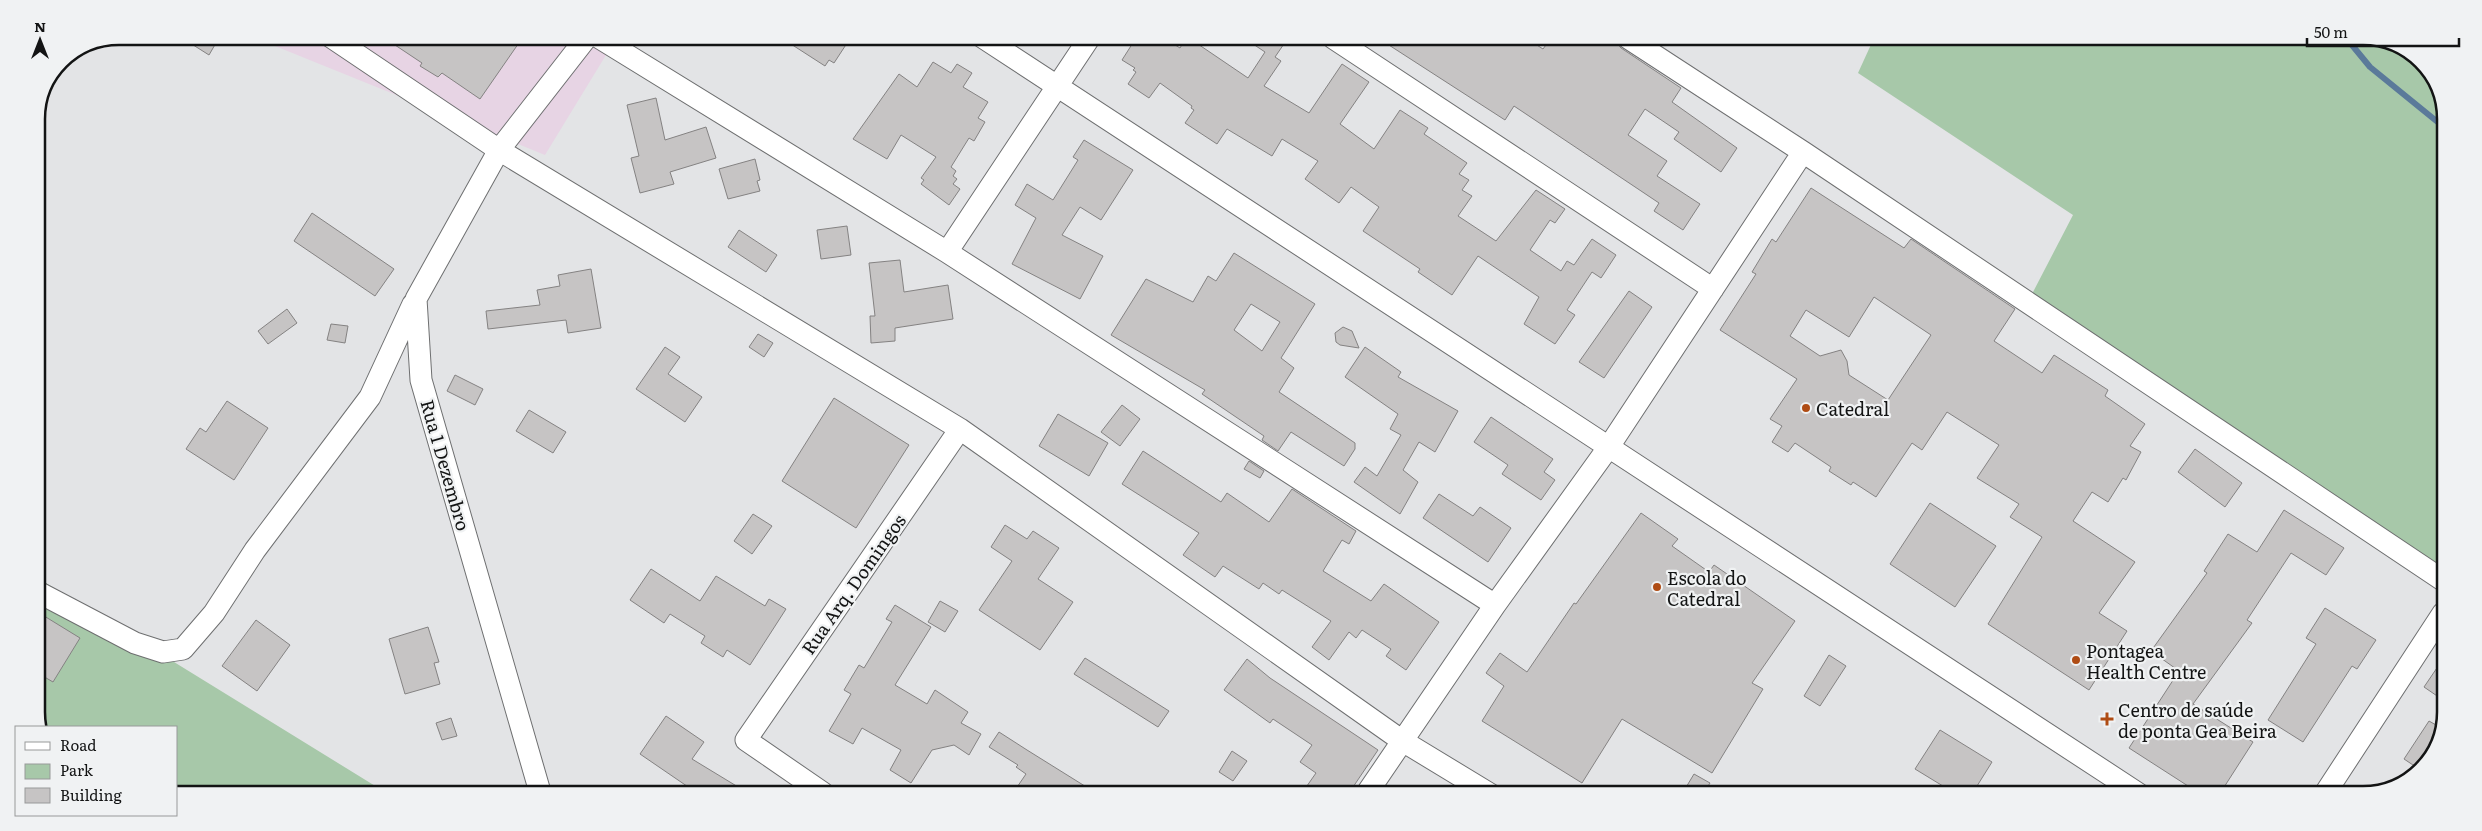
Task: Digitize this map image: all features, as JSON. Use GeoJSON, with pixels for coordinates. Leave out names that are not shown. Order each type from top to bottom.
{"type":"FeatureCollection","features":[{"type":"Feature","properties":{"kind":"street"},"geometry":{"type":"LineString","coordinates":[[344,45],[499,150],[960,429],[1401,740],[1477,786]]}},
{"type":"Feature","properties":{"kind":"street"},"geometry":{"type":"LineString","coordinates":[[45,596],[135,643],[163,652],[182,649],[214,613],[255,550],[370,397],[416,299],[499,150],[581,45]]}},
{"type":"Feature","properties":{"kind":"street"},"geometry":{"type":"LineString","coordinates":[[611,45],[947,252],[1495,605]]}},
{"type":"Feature","properties":{"kind":"street"},"geometry":{"type":"LineString","coordinates":[[995,45],[2127,786]]}},
{"type":"Feature","properties":{"kind":"street"},"geometry":{"type":"LineString","coordinates":[[947,252],[1085,45]]}},
{"type":"Feature","properties":{"kind":"street"},"geometry":{"type":"LineString","coordinates":[[1343,45],[1713,289]]}},
{"type":"Feature","properties":{"kind":"street"},"geometry":{"type":"LineString","coordinates":[[1639,45],[1804,152],[2437,576]]}},
{"type":"Feature","properties":{"kind":"street"},"geometry":{"type":"LineString","coordinates":[[1372,786],[1401,740],[1495,605],[1608,448],[1804,152]]}},
{"type":"Feature","properties":{"kind":"street","name":"Rua 1 Dezembro"},"geometry":{"type":"LineString","coordinates":[[416,299],[421,380],[538,786]]}},
{"type":"Feature","properties":{"kind":"street","name":"Rua Arq. Domingos"},"geometry":{"type":"LineString","coordinates":[[813,786],[746,740],[960,429]]}},
{"type":"Feature","properties":{"kind":"street"},"geometry":{"type":"LineString","coordinates":[[2330,786],[2437,622]]}},
{"type":"Feature","properties":{"kind":"shaded area"},"geometry":{"type":"Polygon","coordinates":[[[272,45],[612,45],[545,155],[272,45]]]}},
{"type":"Feature","properties":{"kind":"green space"},"geometry":{"type":"Polygon","coordinates":[[[1871,45],[2363,45],[2391,51],[2408,60],[2419,70],[2427,82],[2436,105],[2437,114],[2437,564],[2032,294],[2073,215],[1858,73],[1871,45]]]}},
{"type":"Feature","properties":{"kind":"green space"},"geometry":{"type":"Polygon","coordinates":[[[45,583],[375,786],[178,786],[178,726],[46,726],[45,583]]]}},
{"type":"Feature","properties":{"kind":"building"},"geometry":{"type":"Polygon","coordinates":[[[193,45],[215,45],[209,55],[193,45]]]}},
{"type":"Feature","properties":{"kind":"building"},"geometry":{"type":"Polygon","coordinates":[[[395,45],[517,45],[480,99],[442,73],[438,77],[420,66],[422,63],[395,45]]]}},
{"type":"Feature","properties":{"kind":"building"},"geometry":{"type":"Polygon","coordinates":[[[792,45],[846,45],[834,63],[829,60],[825,66],[792,45]]]}},
{"type":"Feature","properties":{"kind":"building"},"geometry":{"type":"Polygon","coordinates":[[[1132,45],[1175,45],[1180,48],[1182,45],[1199,45],[1248,78],[1265,52],[1254,45],[1283,45],[1275,57],[1281,61],[1264,86],[1309,113],[1342,64],[1369,82],[1340,124],[1374,149],[1400,110],[1428,128],[1424,134],[1467,163],[1459,174],[1469,180],[1462,190],[1472,196],[1458,216],[1496,241],[1536,190],[1565,209],[1555,223],[1550,220],[1530,250],[1561,271],[1567,261],[1574,265],[1592,239],[1616,255],[1601,278],[1592,272],[1567,310],[1575,315],[1555,344],[1524,324],[1539,297],[1478,256],[1452,295],[1418,272],[1420,269],[1363,231],[1379,207],[1351,187],[1339,203],[1305,179],[1318,161],[1282,139],[1272,156],[1227,129],[1217,144],[1185,123],[1194,110],[1191,108],[1192,106],[1160,83],[1149,98],[1128,84],[1136,72],[1133,70],[1135,68],[1122,60],[1132,45]]]}},
{"type":"Feature","properties":{"kind":"building"},"geometry":{"type":"Polygon","coordinates":[[[1389,45],[1537,45],[1543,49],[1546,45],[1618,45],[1681,88],[1672,102],[1737,148],[1721,172],[1674,139],[1679,132],[1645,109],[1628,135],[1667,161],[1657,176],[1700,204],[1683,230],[1654,211],[1659,203],[1514,106],[1505,120],[1389,45]]]}},
{"type":"Feature","properties":{"kind":"building"},"geometry":{"type":"Polygon","coordinates":[[[933,62],[951,73],[957,64],[972,73],[963,87],[988,102],[978,118],[985,122],[974,141],[969,138],[951,167],[956,171],[953,176],[957,179],[953,184],[960,189],[949,205],[921,184],[924,180],[921,178],[936,157],[901,135],[887,159],[853,139],[899,74],[917,87],[933,62]]]}},
{"type":"Feature","properties":{"kind":"building"},"geometry":{"type":"Polygon","coordinates":[[[656,98],[665,140],[706,127],[716,158],[670,172],[674,184],[640,193],[631,158],[639,156],[627,105],[656,98]]]}},
{"type":"Feature","properties":{"kind":"building"},"geometry":{"type":"Polygon","coordinates":[[[1084,140],[1133,170],[1101,220],[1080,207],[1062,235],[1103,256],[1080,299],[1012,264],[1036,218],[1015,205],[1027,184],[1053,200],[1078,160],[1073,157],[1084,140]]]}},
{"type":"Feature","properties":{"kind":"building"},"geometry":{"type":"Polygon","coordinates":[[[755,159],[760,180],[757,181],[760,191],[728,199],[719,169],[755,159]]]}},
{"type":"Feature","properties":{"kind":"building"},"geometry":{"type":"Polygon","coordinates":[[[1811,188],[1904,248],[1911,239],[2015,309],[1994,341],[2042,373],[2054,355],[2108,390],[2105,396],[2145,424],[2130,446],[2141,452],[2126,480],[2123,478],[2108,502],[2092,492],[2073,521],[2135,562],[2099,613],[2127,631],[2089,690],[1988,624],[2042,537],[2010,517],[2019,504],[1977,478],[1999,445],[1947,412],[1922,450],[1912,443],[1876,497],[1853,482],[1851,485],[1829,471],[1831,467],[1795,443],[1788,452],[1772,442],[1782,426],[1770,419],[1797,379],[1720,330],[1756,274],[1752,272],[1772,239],[1776,242],[1811,188]],[[1874,297],[1849,337],[1806,310],[1790,336],[1820,356],[1841,350],[1847,361],[1849,375],[1888,400],[1931,335],[1874,297]]]}},
{"type":"Feature","properties":{"kind":"building"},"geometry":{"type":"Polygon","coordinates":[[[312,213],[394,269],[375,296],[294,241],[312,213]]]}},
{"type":"Feature","properties":{"kind":"building"},"geometry":{"type":"Polygon","coordinates":[[[847,226],[851,255],[821,259],[817,230],[847,226]]]}},
{"type":"Feature","properties":{"kind":"building"},"geometry":{"type":"Polygon","coordinates":[[[739,230],[777,255],[766,272],[728,247],[739,230]]]}},
{"type":"Feature","properties":{"kind":"building"},"geometry":{"type":"Polygon","coordinates":[[[1234,253],[1315,304],[1281,358],[1294,368],[1279,392],[1355,443],[1355,449],[1344,466],[1291,432],[1278,451],[1262,440],[1264,436],[1202,394],[1205,390],[1111,335],[1146,279],[1193,302],[1208,276],[1216,281],[1234,253]],[[1251,304],[1234,330],[1262,351],[1280,322],[1251,304]]]}},
{"type":"Feature","properties":{"kind":"building"},"geometry":{"type":"Polygon","coordinates":[[[900,260],[904,292],[948,285],[953,319],[895,328],[895,341],[871,343],[870,316],[875,316],[869,263],[900,260]]]}},
{"type":"Feature","properties":{"kind":"building"},"geometry":{"type":"Polygon","coordinates":[[[591,269],[601,328],[568,333],[566,320],[488,329],[486,311],[540,305],[537,290],[560,286],[558,275],[591,269]]]}},
{"type":"Feature","properties":{"kind":"building"},"geometry":{"type":"Polygon","coordinates":[[[1629,291],[1652,307],[1604,378],[1579,362],[1629,291]]]}},
{"type":"Feature","properties":{"kind":"building"},"geometry":{"type":"Polygon","coordinates":[[[287,309],[297,323],[268,344],[258,331],[287,309]]]}},
{"type":"Feature","properties":{"kind":"building"},"geometry":{"type":"Polygon","coordinates":[[[331,324],[348,326],[345,343],[327,340],[331,324]]]}},
{"type":"Feature","properties":{"kind":"building"},"geometry":{"type":"Polygon","coordinates":[[[1343,327],[1352,331],[1359,348],[1340,345],[1336,342],[1335,333],[1343,327]]]}},
{"type":"Feature","properties":{"kind":"building"},"geometry":{"type":"Polygon","coordinates":[[[758,334],[773,343],[764,357],[749,347],[758,334]]]}},
{"type":"Feature","properties":{"kind":"building"},"geometry":{"type":"Polygon","coordinates":[[[665,347],[680,357],[668,374],[702,397],[685,422],[636,389],[665,347]]]}},
{"type":"Feature","properties":{"kind":"building"},"geometry":{"type":"Polygon","coordinates":[[[1365,347],[1401,372],[1398,377],[1458,411],[1435,452],[1419,442],[1403,470],[1418,482],[1400,514],[1354,482],[1365,467],[1377,476],[1401,435],[1390,429],[1398,414],[1345,377],[1365,347]]]}},
{"type":"Feature","properties":{"kind":"building"},"geometry":{"type":"Polygon","coordinates":[[[455,375],[483,389],[475,405],[447,391],[455,375]]]}},
{"type":"Feature","properties":{"kind":"building"},"geometry":{"type":"Polygon","coordinates":[[[834,398],[909,445],[856,528],[782,481],[834,398]]]}},
{"type":"Feature","properties":{"kind":"building"},"geometry":{"type":"Polygon","coordinates":[[[227,401],[268,428],[234,480],[186,449],[200,428],[206,432],[227,401]]]}},
{"type":"Feature","properties":{"kind":"building"},"geometry":{"type":"Polygon","coordinates":[[[1122,405],[1140,419],[1120,446],[1101,432],[1122,405]]]}},
{"type":"Feature","properties":{"kind":"building"},"geometry":{"type":"Polygon","coordinates":[[[529,410],[566,432],[553,453],[516,431],[529,410]]]}},
{"type":"Feature","properties":{"kind":"building"},"geometry":{"type":"Polygon","coordinates":[[[1058,414],[1108,443],[1089,476],[1039,446],[1058,414]]]}},
{"type":"Feature","properties":{"kind":"building"},"geometry":{"type":"Polygon","coordinates":[[[1491,417],[1553,459],[1544,472],[1555,480],[1541,500],[1502,474],[1508,465],[1474,442],[1491,417]]]}},
{"type":"Feature","properties":{"kind":"building"},"geometry":{"type":"Polygon","coordinates":[[[2195,449],[2242,483],[2225,507],[2178,472],[2195,449]]]}},
{"type":"Feature","properties":{"kind":"building"},"geometry":{"type":"Polygon","coordinates":[[[1143,451],[1221,502],[1227,493],[1269,522],[1292,489],[1356,531],[1349,544],[1342,540],[1323,571],[1371,601],[1384,584],[1439,622],[1406,670],[1386,656],[1391,649],[1362,630],[1356,638],[1349,632],[1329,660],[1312,647],[1331,621],[1282,590],[1279,594],[1263,583],[1259,589],[1223,566],[1215,577],[1183,555],[1199,533],[1122,484],[1143,451]]]}},
{"type":"Feature","properties":{"kind":"building"},"geometry":{"type":"Polygon","coordinates":[[[1249,461],[1264,471],[1260,478],[1244,469],[1249,461]]]}},
{"type":"Feature","properties":{"kind":"building"},"geometry":{"type":"Polygon","coordinates":[[[1439,494],[1473,516],[1480,507],[1511,528],[1488,562],[1423,518],[1439,494]]]}},
{"type":"Feature","properties":{"kind":"building"},"geometry":{"type":"Polygon","coordinates":[[[1930,503],[1996,546],[1955,607],[1890,564],[1930,503]]]}},
{"type":"Feature","properties":{"kind":"building"},"geometry":{"type":"Polygon","coordinates":[[[2284,510],[2344,548],[2326,575],[2291,553],[2247,620],[2252,623],[2193,704],[2253,742],[2225,786],[2188,786],[2129,748],[2179,671],[2151,651],[2207,573],[2204,571],[2228,534],[2257,552],[2284,510]]]}},
{"type":"Feature","properties":{"kind":"building"},"geometry":{"type":"Polygon","coordinates":[[[1641,513],[1678,539],[1672,546],[1709,572],[1714,565],[1795,621],[1752,683],[1763,689],[1712,773],[1622,719],[1582,783],[1482,721],[1504,686],[1486,673],[1500,653],[1527,672],[1574,603],[1576,604],[1641,513]]]}},
{"type":"Feature","properties":{"kind":"building"},"geometry":{"type":"Polygon","coordinates":[[[753,514],[772,526],[752,554],[734,541],[753,514]]]}},
{"type":"Feature","properties":{"kind":"building"},"geometry":{"type":"Polygon","coordinates":[[[1005,525],[1027,539],[1033,531],[1059,548],[1038,579],[1073,602],[1040,650],[979,610],[1012,561],[991,547],[1005,525]]]}},
{"type":"Feature","properties":{"kind":"building"},"geometry":{"type":"Polygon","coordinates":[[[651,569],[700,601],[716,576],[765,606],[769,599],[786,609],[750,665],[727,650],[723,657],[701,643],[705,636],[670,614],[664,623],[630,600],[651,569]]]}},
{"type":"Feature","properties":{"kind":"building"},"geometry":{"type":"Polygon","coordinates":[[[940,601],[958,611],[945,632],[928,622],[940,601]]]}},
{"type":"Feature","properties":{"kind":"building"},"geometry":{"type":"Polygon","coordinates":[[[895,605],[931,627],[895,685],[927,704],[935,690],[968,712],[961,723],[981,734],[969,755],[954,745],[932,750],[911,783],[890,770],[901,750],[862,728],[853,744],[829,731],[851,694],[844,690],[859,665],[864,668],[892,622],[886,619],[895,605]]]}},
{"type":"Feature","properties":{"kind":"building"},"geometry":{"type":"Polygon","coordinates":[[[2325,608],[2376,640],[2357,669],[2352,666],[2303,742],[2268,720],[2316,644],[2306,638],[2325,608]]]}},
{"type":"Feature","properties":{"kind":"building"},"geometry":{"type":"Polygon","coordinates":[[[45,617],[80,638],[53,682],[45,677],[45,617]]]}},
{"type":"Feature","properties":{"kind":"building"},"geometry":{"type":"Polygon","coordinates":[[[256,620],[290,645],[257,691],[222,666],[256,620]]]}},
{"type":"Feature","properties":{"kind":"building"},"geometry":{"type":"Polygon","coordinates":[[[428,627],[439,662],[434,663],[440,684],[405,694],[389,639],[428,627]]]}},
{"type":"Feature","properties":{"kind":"building"},"geometry":{"type":"Polygon","coordinates":[[[1829,655],[1846,666],[1820,706],[1804,696],[1829,655]]]}},
{"type":"Feature","properties":{"kind":"building"},"geometry":{"type":"Polygon","coordinates":[[[1085,658],[1169,711],[1158,727],[1074,674],[1085,658]]]}},
{"type":"Feature","properties":{"kind":"building"},"geometry":{"type":"Polygon","coordinates":[[[1247,659],[1270,678],[1378,750],[1354,786],[1307,786],[1316,773],[1300,762],[1312,745],[1273,719],[1270,723],[1224,690],[1247,659]]]}},
{"type":"Feature","properties":{"kind":"building"},"geometry":{"type":"Polygon","coordinates":[[[2437,668],[2437,696],[2424,687],[2437,668]]]}},
{"type":"Feature","properties":{"kind":"building"},"geometry":{"type":"Polygon","coordinates":[[[666,716],[704,742],[692,759],[736,786],[687,786],[640,754],[666,716]]]}},
{"type":"Feature","properties":{"kind":"building"},"geometry":{"type":"Polygon","coordinates":[[[451,718],[457,736],[442,740],[436,723],[451,718]]]}},
{"type":"Feature","properties":{"kind":"building"},"geometry":{"type":"Polygon","coordinates":[[[2429,721],[2435,725],[2429,745],[2419,761],[2414,766],[2404,759],[2429,721]]]}},
{"type":"Feature","properties":{"kind":"building"},"geometry":{"type":"Polygon","coordinates":[[[1940,730],[1992,762],[1977,786],[1943,786],[1915,769],[1940,730]]]}},
{"type":"Feature","properties":{"kind":"building"},"geometry":{"type":"Polygon","coordinates":[[[999,732],[1085,786],[1018,786],[1026,774],[1016,767],[1018,765],[989,747],[999,732]]]}},
{"type":"Feature","properties":{"kind":"building"},"geometry":{"type":"Polygon","coordinates":[[[1232,751],[1247,761],[1233,781],[1219,772],[1232,751]]]}},
{"type":"Feature","properties":{"kind":"building"},"geometry":{"type":"Polygon","coordinates":[[[1694,774],[1710,783],[1708,786],[1687,786],[1694,774]]]}},
{"type":"Feature","properties":{"kind":"waterway"},"geometry":{"type":"LineString","coordinates":[[2352,45],[2370,67],[2437,121]]}},
{"type":"Feature","properties":{"kind":"place","name":"Catedral"},"geometry":{"type":"Point","coordinates":[1806,408]}},
{"type":"Feature","properties":{"kind":"place","name":"Escola do Catedral"},"geometry":{"type":"Point","coordinates":[1657,587]}},
{"type":"Feature","properties":{"kind":"place","name":"Pontagea Health Centre"},"geometry":{"type":"Point","coordinates":[2076,660]}},
{"type":"Feature","properties":{"kind":"place","name":"Centro de saúde de ponta Gea Beira"},"geometry":{"type":"Point","coordinates":[2107,719]}}]}
